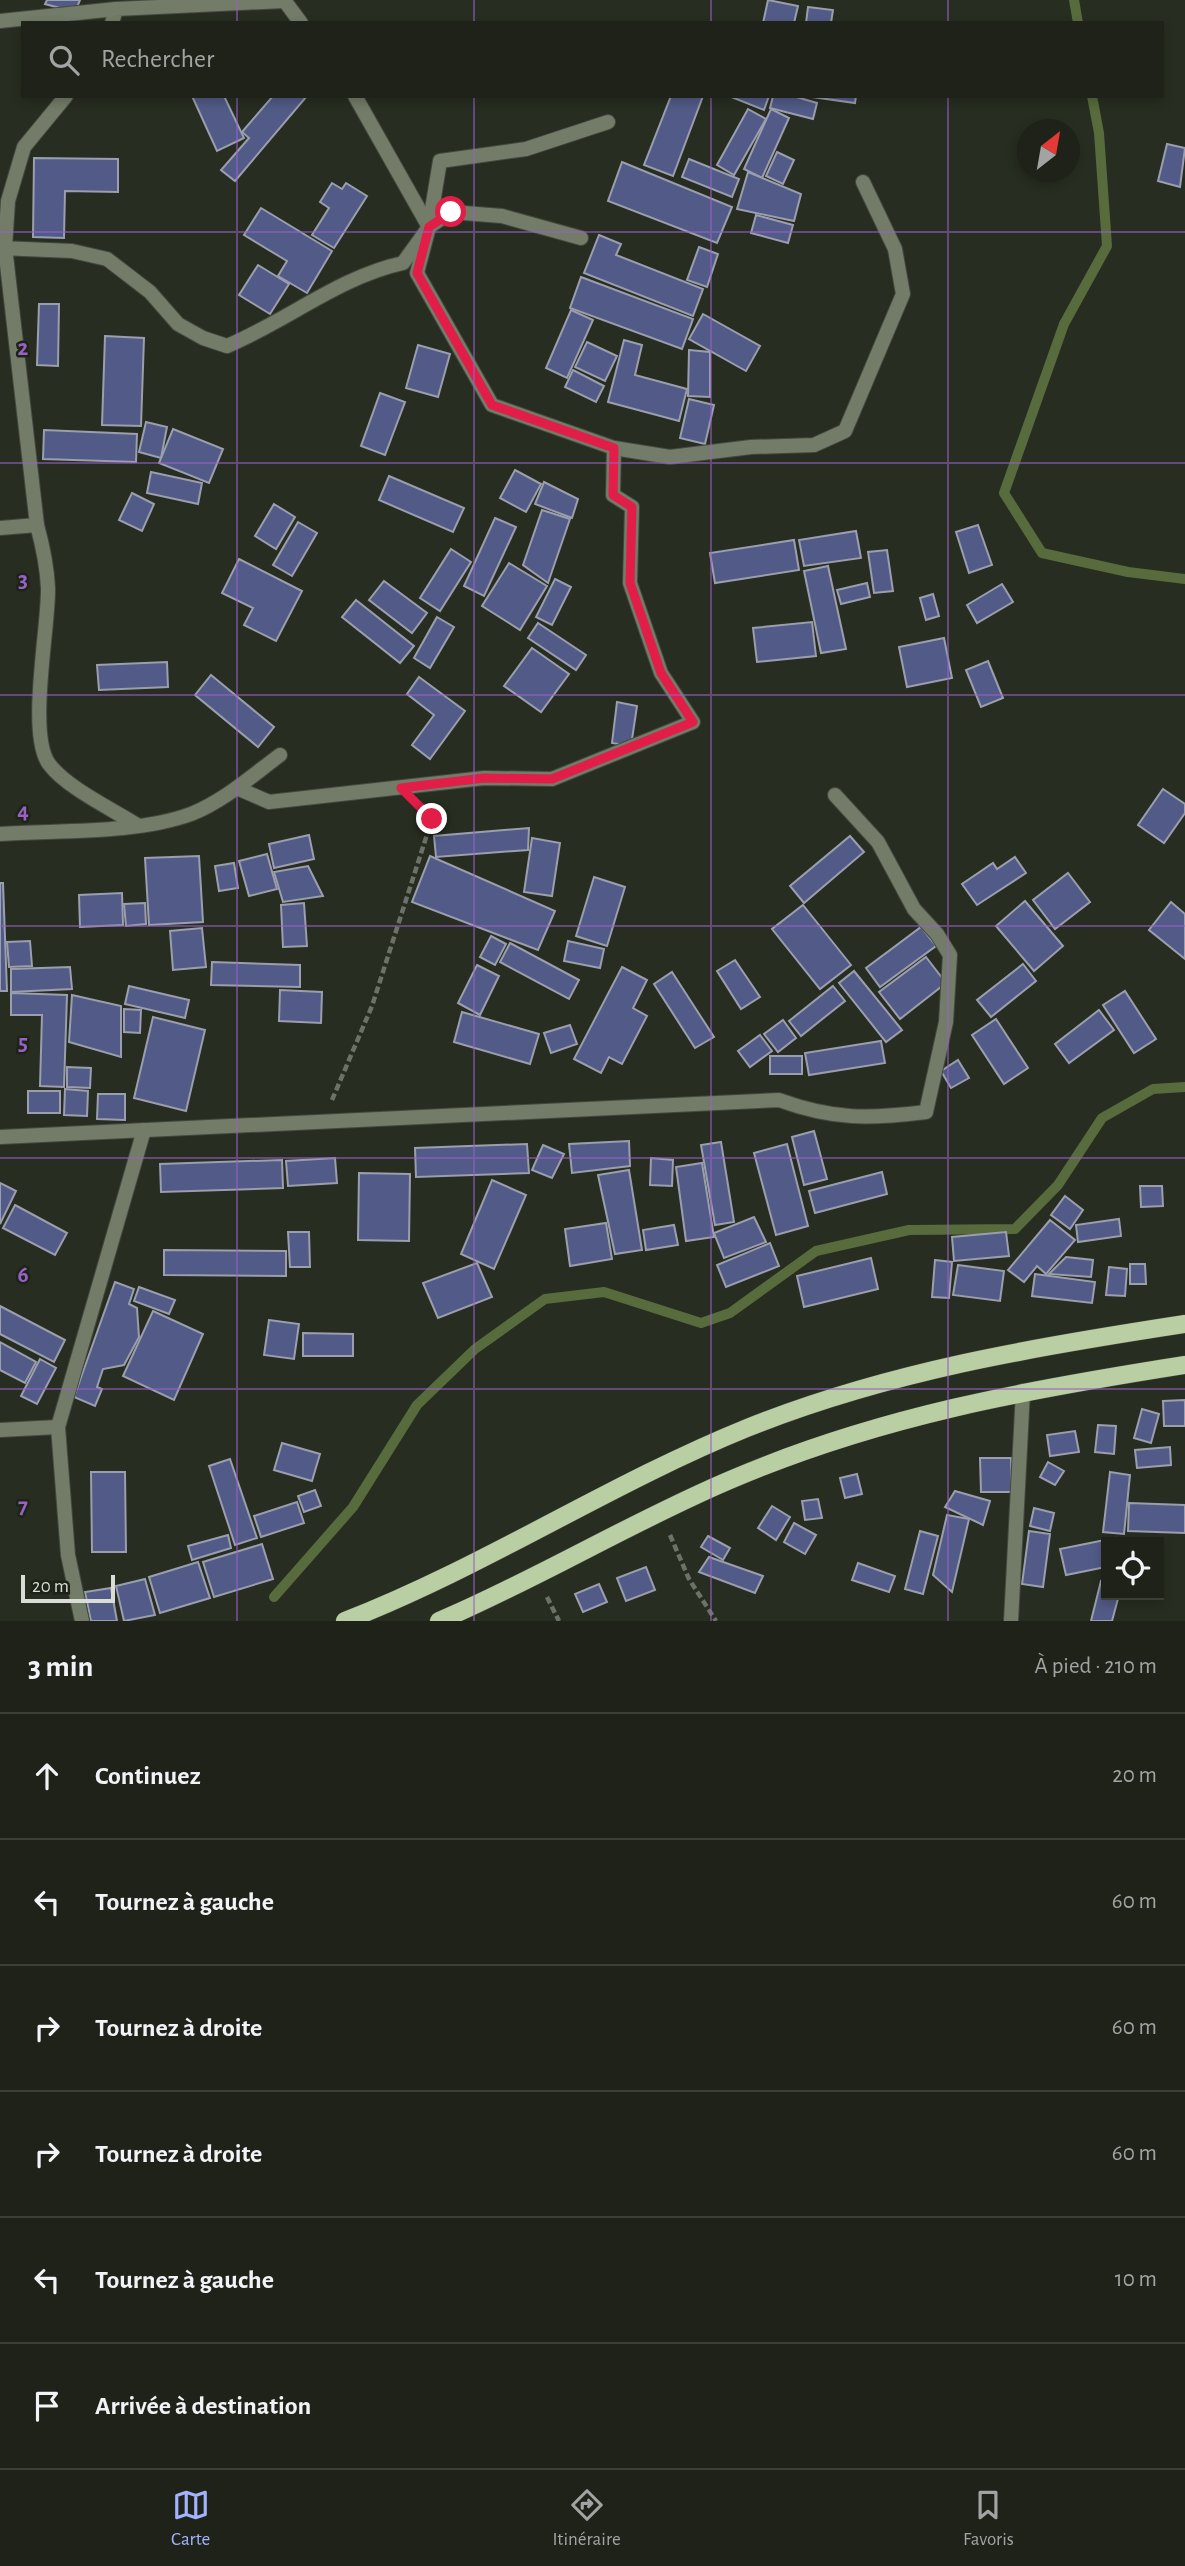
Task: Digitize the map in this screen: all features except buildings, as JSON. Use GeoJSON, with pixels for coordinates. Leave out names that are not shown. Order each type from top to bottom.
{"type":"FeatureCollection","features":[{"type":"Feature","properties":{"kind":"main road"},"geometry":{"type":"LineString","coordinates":[[345,1621],[465,1569],[613,1489],[747,1428],[887,1380],[1025,1348],[1185,1324]]}},
{"type":"Feature","properties":{"kind":"main road"},"geometry":{"type":"LineString","coordinates":[[439,1621],[731,1479],[823,1444],[918,1415],[1023,1391],[1185,1365]]}},
{"type":"Feature","properties":{"kind":"street"},"geometry":{"type":"LineString","coordinates":[[0,20],[114,16],[284,1],[299,21]]}},
{"type":"Feature","properties":{"kind":"street"},"geometry":{"type":"LineString","coordinates":[[64,98],[24,148],[8,201],[2,247],[37,525],[46,559],[48,592],[40,680],[43,746],[48,762],[63,777],[137,825]]}},
{"type":"Feature","properties":{"kind":"street"},"geometry":{"type":"LineString","coordinates":[[356,98],[429,227]]}},
{"type":"Feature","properties":{"kind":"street"},"geometry":{"type":"LineString","coordinates":[[608,122],[526,149],[440,161],[429,227],[417,273],[492,405],[614,448],[670,457],[751,447],[814,445],[845,431],[903,294],[895,249],[863,182]]}},
{"type":"Feature","properties":{"kind":"street"},"geometry":{"type":"LineString","coordinates":[[2,247],[72,251],[107,259],[149,292],[178,324],[203,338],[227,346],[374,270],[403,263],[429,227],[451,212],[502,216],[581,238]]}},
{"type":"Feature","properties":{"kind":"street"},"geometry":{"type":"LineString","coordinates":[[237,788],[269,802],[484,778],[552,779],[693,722],[661,673],[630,583],[632,507],[613,495],[614,448]]}},
{"type":"Feature","properties":{"kind":"street"},"geometry":{"type":"LineString","coordinates":[[0,528],[37,525]]}},
{"type":"Feature","properties":{"kind":"street"},"geometry":{"type":"LineString","coordinates":[[0,834],[137,825],[191,814],[237,788],[280,755]]}},
{"type":"Feature","properties":{"kind":"street"},"geometry":{"type":"LineString","coordinates":[[0,1137],[779,1100],[816,1113],[871,1118],[926,1112],[946,1023],[950,956],[937,934],[914,909],[878,842],[835,794]]}},
{"type":"Feature","properties":{"kind":"street"},"geometry":{"type":"LineString","coordinates":[[82,1621],[68,1555],[58,1427],[144,1130]]}},
{"type":"Feature","properties":{"kind":"street"},"geometry":{"type":"LineString","coordinates":[[1011,1621],[1023,1391]]}},
{"type":"Feature","properties":{"kind":"street"},"geometry":{"type":"LineString","coordinates":[[0,1430],[58,1427]]}},
{"type":"Feature","properties":{"kind":"path"},"geometry":{"type":"LineString","coordinates":[[320,1122],[372,1006],[432,819],[401,788]]}},
{"type":"Feature","properties":{"kind":"path"},"geometry":{"type":"LineString","coordinates":[[660,1512],[689,1579],[716,1621]]}},
{"type":"Feature","properties":{"kind":"waterway"},"geometry":{"type":"LineString","coordinates":[[1074,0],[1078,21]]}},
{"type":"Feature","properties":{"kind":"waterway"},"geometry":{"type":"LineString","coordinates":[[1092,98],[1099,133],[1107,246],[1064,324],[1004,493],[1042,553],[1128,572],[1185,579]]}},
{"type":"Feature","properties":{"kind":"waterway"},"geometry":{"type":"LineString","coordinates":[[274,1597],[353,1507],[417,1405],[475,1349],[545,1299],[604,1292],[701,1323],[730,1313],[816,1251],[909,1230],[1015,1229],[1058,1185],[1102,1118],[1153,1089],[1185,1087]]}},
{"type":"Feature","properties":{"kind":"route"},"geometry":{"type":"LineString","coordinates":[[432,819],[401,788],[484,778],[552,779],[693,722],[661,673],[630,583],[632,507],[613,495],[614,448],[492,405],[417,273],[429,227],[451,212]]}}]}
